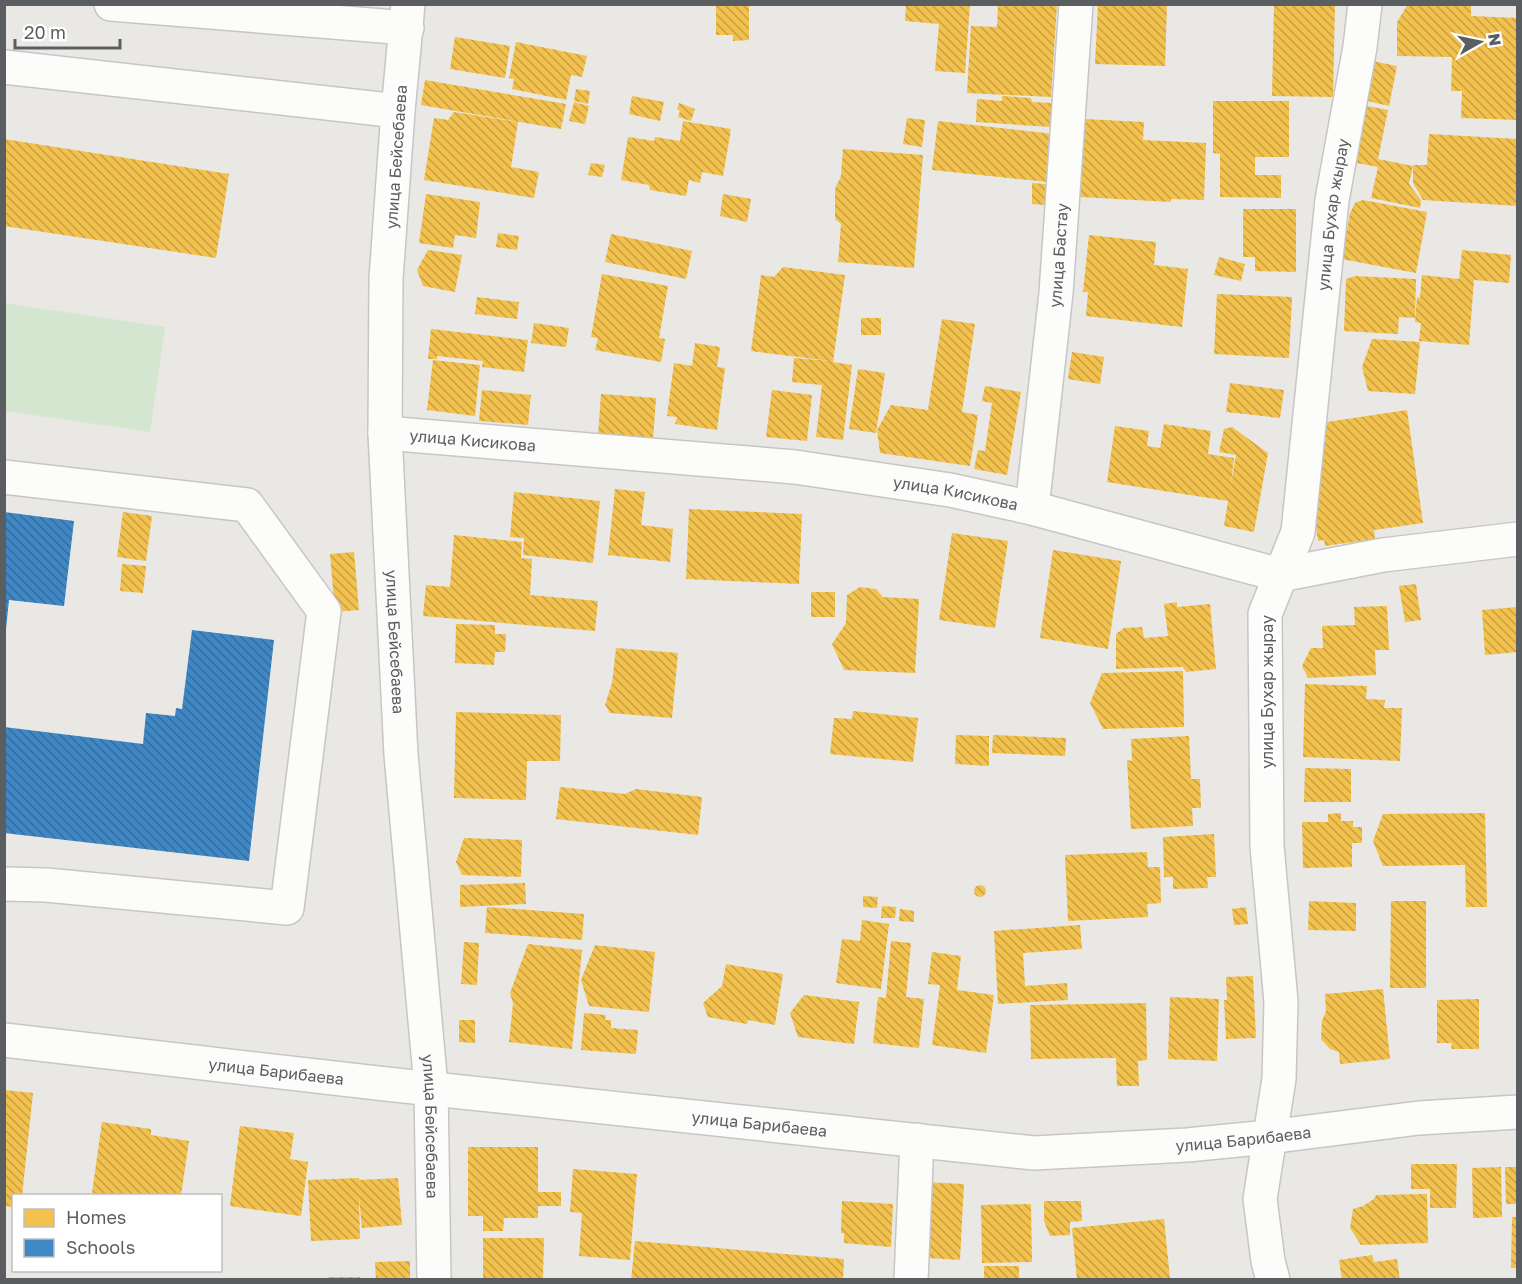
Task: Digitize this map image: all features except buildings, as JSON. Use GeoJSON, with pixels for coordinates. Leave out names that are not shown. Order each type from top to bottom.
{"type":"FeatureCollection","features":[{"type":"Feature","properties":{"kind":"street"},"geometry":{"type":"LineString","coordinates":[[111,4],[407,16]]}},
{"type":"Feature","properties":{"kind":"street","name":"улица Бастау"},"geometry":{"type":"LineString","coordinates":[[1032,508],[1056,292],[1076,4]]}},
{"type":"Feature","properties":{"kind":"street","name":"улица Бухар жырау"},"geometry":{"type":"LineString","coordinates":[[1273,1280],[1268,1261],[1260,1199],[1279,1078],[1281,1002],[1268,846],[1265,614],[1298,532],[1332,200],[1360,47],[1365,4]]}},
{"type":"Feature","properties":{"kind":"street","name":"улица Бейсебаева"},"geometry":{"type":"LineString","coordinates":[[407,16],[386,279],[385,433],[401,755],[431,1088],[435,1280]]}},
{"type":"Feature","properties":{"kind":"street"},"geometry":{"type":"LineString","coordinates":[[4,67],[398,111]]}},
{"type":"Feature","properties":{"kind":"street","name":"улица Кисикова"},"geometry":{"type":"LineString","coordinates":[[385,433],[795,467],[950,490],[1032,508],[1280,575],[1383,555],[1518,539]]}},
{"type":"Feature","properties":{"kind":"street"},"geometry":{"type":"LineString","coordinates":[[4,477],[247,505],[324,611],[287,908],[46,885],[4,884]]}},
{"type":"Feature","properties":{"kind":"street","name":"улица Барибаева"},"geometry":{"type":"LineString","coordinates":[[4,1040],[1034,1153],[1186,1145],[1419,1118],[1518,1112]]}},
{"type":"Feature","properties":{"kind":"street"},"geometry":{"type":"LineString","coordinates":[[911,1280],[917,1140]]}},
{"type":"Feature","properties":{"kind":"green space"},"geometry":{"type":"Polygon","coordinates":[[[5,303],[165,327],[150,432],[5,411],[5,303]]]}}]}
